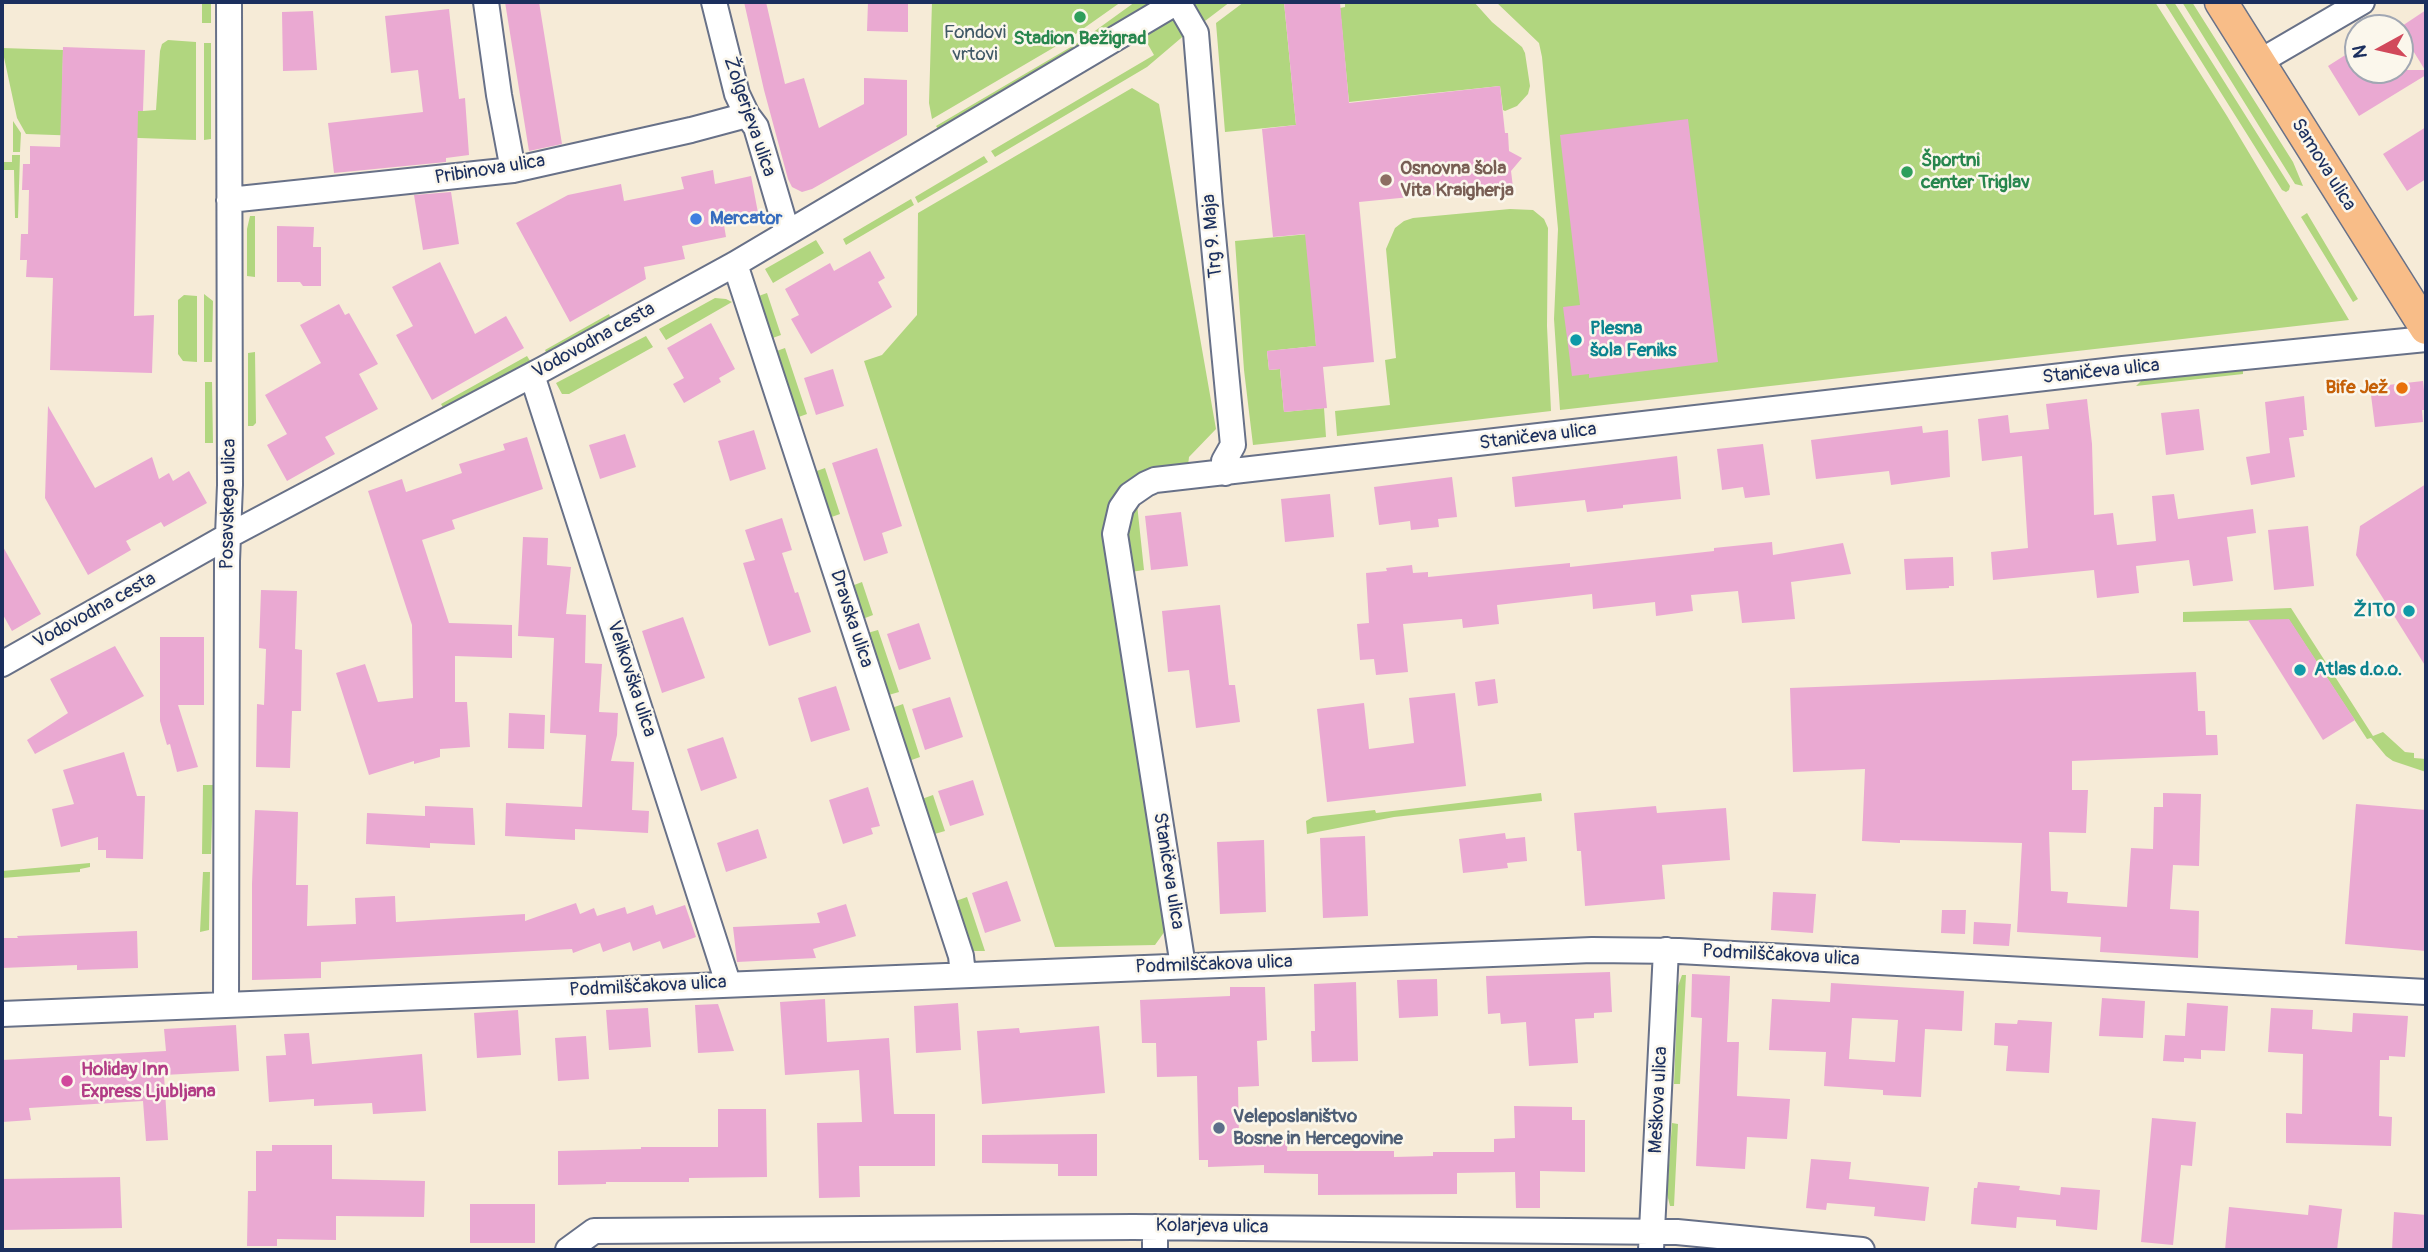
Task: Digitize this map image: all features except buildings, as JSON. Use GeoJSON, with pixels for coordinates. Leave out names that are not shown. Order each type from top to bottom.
{"type":"FeatureCollection","features":[{"type":"Feature","properties":{"kind":"main road","name":"Samova ulica"},"geometry":{"type":"LineString","coordinates":[[2221,2],[2426,328]]}},
{"type":"Feature","properties":{"kind":"street","name":"Posavskega ulica"},"geometry":{"type":"LineString","coordinates":[[226,1005],[230,485],[229,2]]}},
{"type":"Feature","properties":{"kind":"street"},"geometry":{"type":"LineString","coordinates":[[486,2],[513,170]]}},
{"type":"Feature","properties":{"kind":"street","name":"Žolgerjeva ulica"},"geometry":{"type":"LineString","coordinates":[[714,2],[737,94],[747,116],[756,127],[787,232]]}},
{"type":"Feature","properties":{"kind":"street","name":"Vodovodna cesta"},"geometry":{"type":"LineString","coordinates":[[2,664],[228,536],[735,264],[1178,2]]}},
{"type":"Feature","properties":{"kind":"street","name":"Trg 9. Maja"},"geometry":{"type":"LineString","coordinates":[[1178,2],[1196,33],[1233,445],[1224,461],[1225,473]]}},
{"type":"Feature","properties":{"kind":"street"},"geometry":{"type":"LineString","coordinates":[[2259,62],[2362,2]]}},
{"type":"Feature","properties":{"kind":"street","name":"Pribinova ulica"},"geometry":{"type":"LineString","coordinates":[[229,200],[513,170],[747,116]]}},
{"type":"Feature","properties":{"kind":"street","name":"Dravska ulica"},"geometry":{"type":"LineString","coordinates":[[735,264],[961,956],[963,975]]}},
{"type":"Feature","properties":{"kind":"street","name":"Staničeva ulica"},"geometry":{"type":"LineString","coordinates":[[1183,966],[1115,534],[1121,508],[1130,495],[1155,480],[2111,370],[2426,339]]}},
{"type":"Feature","properties":{"kind":"street","name":"Velikovška ulica"},"geometry":{"type":"LineString","coordinates":[[532,375],[728,983]]}},
{"type":"Feature","properties":{"kind":"street","name":"Podmilščakova ulica"},"geometry":{"type":"LineString","coordinates":[[2,1014],[1592,950],[1667,950],[2426,992]]}},
{"type":"Feature","properties":{"kind":"street","name":"Meškova ulica"},"geometry":{"type":"LineString","coordinates":[[1652,1241],[1667,950]]}},
{"type":"Feature","properties":{"kind":"street","name":"Kolarjeva ulica"},"geometry":{"type":"LineString","coordinates":[[568,1250],[594,1231],[1155,1239],[1613,1231],[1652,1241],[1677,1232],[1862,1250]]}},
{"type":"Feature","properties":{"kind":"green space"},"geometry":{"type":"Polygon","coordinates":[[[202,2],[211,2],[211,23],[202,23],[202,2]]]}},
{"type":"Feature","properties":{"kind":"green space","name":"Fondovi vrtovi"},"geometry":{"type":"Polygon","coordinates":[[[932,2],[1121,2],[1070,38],[932,119],[929,103],[932,2]]]}},
{"type":"Feature","properties":{"kind":"green space"},"geometry":{"type":"Polygon","coordinates":[[[1135,2],[1158,2],[940,132],[936,126],[1081,41],[1135,2]]]}},
{"type":"Feature","properties":{"kind":"green space"},"geometry":{"type":"Polygon","coordinates":[[[1196,2],[1230,2],[1201,24],[1189,6],[1196,2]]]}},
{"type":"Feature","properties":{"kind":"green space"},"geometry":{"type":"Polygon","coordinates":[[[1244,2],[1284,2],[1296,125],[1225,132],[1216,23],[1244,2]]]}},
{"type":"Feature","properties":{"kind":"green space"},"geometry":{"type":"Polygon","coordinates":[[[1345,2],[1474,2],[1492,22],[1522,47],[1530,86],[1528,94],[1517,106],[1505,111],[1500,86],[1349,102],[1340,8],[1345,7],[1345,2]]]}},
{"type":"Feature","properties":{"kind":"green space","name":"Športni center Triglav"},"geometry":{"type":"Polygon","coordinates":[[[1496,2],[2155,2],[2349,320],[1560,410],[1554,319],[1558,229],[1542,57],[1539,43],[1496,2]]]}},
{"type":"Feature","properties":{"kind":"green space"},"geometry":{"type":"Polygon","coordinates":[[[2164,2],[2174,2],[2290,186],[2286,192],[2282,190],[2164,2]]]}},
{"type":"Feature","properties":{"kind":"green space"},"geometry":{"type":"Polygon","coordinates":[[[2182,2],[2192,2],[2293,162],[2303,186],[2295,184],[2182,2]]]}},
{"type":"Feature","properties":{"kind":"green space"},"geometry":{"type":"Polygon","coordinates":[[[1177,14],[1187,33],[1147,67],[995,157],[991,151],[1154,55],[1142,34],[1177,14]]]}},
{"type":"Feature","properties":{"kind":"green space"},"geometry":{"type":"Polygon","coordinates":[[[168,40],[196,42],[196,140],[26,134],[17,118],[2,48],[63,50],[62,108],[143,111],[156,110],[160,51],[162,44],[168,40]]]}},
{"type":"Feature","properties":{"kind":"green space"},"geometry":{"type":"Polygon","coordinates":[[[204,43],[211,43],[211,139],[204,140],[204,43]]]}},
{"type":"Feature","properties":{"kind":"green space"},"geometry":{"type":"Polygon","coordinates":[[[1132,88],[1159,104],[1216,429],[1189,457],[1188,466],[1115,498],[1165,931],[1155,945],[1055,947],[864,361],[882,355],[917,315],[918,213],[1132,88]]]}},
{"type":"Feature","properties":{"kind":"green space"},"geometry":{"type":"Polygon","coordinates":[[[13,121],[21,133],[20,152],[13,152],[13,121]]]}},
{"type":"Feature","properties":{"kind":"green space"},"geometry":{"type":"Polygon","coordinates":[[[12,155],[20,155],[18,218],[15,218],[14,170],[2,170],[2,162],[12,162],[12,155]]]}},
{"type":"Feature","properties":{"kind":"green space"},"geometry":{"type":"Polygon","coordinates":[[[984,156],[988,162],[918,203],[915,197],[984,156]]]}},
{"type":"Feature","properties":{"kind":"green space"},"geometry":{"type":"Polygon","coordinates":[[[911,199],[914,205],[846,245],[843,239],[911,199]]]}},
{"type":"Feature","properties":{"kind":"green space"},"geometry":{"type":"Polygon","coordinates":[[[1510,209],[1533,210],[1544,219],[1548,228],[1547,326],[1551,411],[1337,436],[1335,411],[1390,405],[1385,360],[1396,358],[1386,249],[1395,228],[1413,218],[1510,209]]]}},
{"type":"Feature","properties":{"kind":"green space"},"geometry":{"type":"Polygon","coordinates":[[[2307,213],[2358,299],[2353,302],[2301,217],[2307,213]]]}},
{"type":"Feature","properties":{"kind":"green space"},"geometry":{"type":"Polygon","coordinates":[[[250,216],[255,216],[255,277],[247,276],[247,229],[250,216]]]}},
{"type":"Feature","properties":{"kind":"green space"},"geometry":{"type":"Polygon","coordinates":[[[1309,234],[1316,346],[1267,351],[1269,370],[1280,369],[1284,412],[1324,408],[1326,437],[1253,445],[1244,370],[1235,241],[1309,234]]]}},
{"type":"Feature","properties":{"kind":"green space"},"geometry":{"type":"Polygon","coordinates":[[[816,240],[824,253],[773,283],[765,269],[816,240]]]}},
{"type":"Feature","properties":{"kind":"green space"},"geometry":{"type":"Polygon","coordinates":[[[767,293],[781,335],[767,340],[753,298],[767,293]]]}},
{"type":"Feature","properties":{"kind":"green space"},"geometry":{"type":"Polygon","coordinates":[[[204,294],[213,301],[212,362],[204,362],[204,294]]]}},
{"type":"Feature","properties":{"kind":"green space"},"geometry":{"type":"Polygon","coordinates":[[[184,295],[197,296],[197,362],[183,361],[178,354],[178,300],[184,295]]]}},
{"type":"Feature","properties":{"kind":"green space"},"geometry":{"type":"Polygon","coordinates":[[[715,298],[732,302],[666,340],[659,329],[715,298]]]}},
{"type":"Feature","properties":{"kind":"green space"},"geometry":{"type":"Polygon","coordinates":[[[609,314],[612,321],[548,356],[545,350],[609,314]]]}},
{"type":"Feature","properties":{"kind":"green space"},"geometry":{"type":"Polygon","coordinates":[[[646,336],[653,347],[569,394],[562,394],[556,383],[646,336]]]}},
{"type":"Feature","properties":{"kind":"green space"},"geometry":{"type":"Polygon","coordinates":[[[785,348],[807,414],[793,419],[771,353],[785,348]]]}},
{"type":"Feature","properties":{"kind":"green space"},"geometry":{"type":"Polygon","coordinates":[[[255,352],[256,423],[248,426],[248,353],[255,352]]]}},
{"type":"Feature","properties":{"kind":"green space"},"geometry":{"type":"Polygon","coordinates":[[[527,356],[532,364],[445,411],[441,404],[527,356]]]}},
{"type":"Feature","properties":{"kind":"green space"},"geometry":{"type":"Polygon","coordinates":[[[2243,368],[2243,374],[2136,386],[2149,378],[2243,368]]]}},
{"type":"Feature","properties":{"kind":"green space"},"geometry":{"type":"Polygon","coordinates":[[[205,382],[212,382],[213,443],[205,443],[205,382]]]}},
{"type":"Feature","properties":{"kind":"green space"},"geometry":{"type":"Polygon","coordinates":[[[825,468],[840,514],[826,519],[811,473],[825,468]]]}},
{"type":"Feature","properties":{"kind":"green space"},"geometry":{"type":"Polygon","coordinates":[[[1137,504],[1144,570],[1131,572],[1126,530],[1127,521],[1137,504]]]}},
{"type":"Feature","properties":{"kind":"green space"},"geometry":{"type":"Polygon","coordinates":[[[862,582],[873,615],[860,620],[849,587],[862,582]]]}},
{"type":"Feature","properties":{"kind":"green space"},"geometry":{"type":"Polygon","coordinates":[[[2291,608],[2373,736],[2383,732],[2405,752],[2414,753],[2414,758],[2426,759],[2426,772],[2393,761],[2371,738],[2367,739],[2289,620],[2183,622],[2183,612],[2291,608]]]}},
{"type":"Feature","properties":{"kind":"green space"},"geometry":{"type":"Polygon","coordinates":[[[878,630],[899,692],[885,696],[864,634],[878,630]]]}},
{"type":"Feature","properties":{"kind":"green space"},"geometry":{"type":"Polygon","coordinates":[[[903,704],[920,757],[906,762],[889,709],[903,704]]]}},
{"type":"Feature","properties":{"kind":"green space"},"geometry":{"type":"Polygon","coordinates":[[[203,785],[213,785],[211,854],[202,854],[203,785]]]}},
{"type":"Feature","properties":{"kind":"green space"},"geometry":{"type":"Polygon","coordinates":[[[1541,793],[1542,801],[1394,817],[1307,834],[1306,821],[1313,817],[1375,810],[1376,813],[1541,793]]]}},
{"type":"Feature","properties":{"kind":"green space"},"geometry":{"type":"Polygon","coordinates":[[[933,795],[945,831],[931,835],[919,800],[933,795]]]}},
{"type":"Feature","properties":{"kind":"green space"},"geometry":{"type":"Polygon","coordinates":[[[90,863],[90,867],[80,869],[80,872],[2,878],[2,871],[90,863]]]}},
{"type":"Feature","properties":{"kind":"green space"},"geometry":{"type":"Polygon","coordinates":[[[203,872],[210,872],[209,930],[200,932],[203,872]]]}},
{"type":"Feature","properties":{"kind":"green space"},"geometry":{"type":"Polygon","coordinates":[[[967,897],[985,951],[970,951],[953,902],[967,897]]]}},
{"type":"Feature","properties":{"kind":"green space"},"geometry":{"type":"Polygon","coordinates":[[[1682,975],[1686,975],[1680,1084],[1674,1084],[1678,986],[1682,975]]]}},
{"type":"Feature","properties":{"kind":"green space"},"geometry":{"type":"Polygon","coordinates":[[[1672,1123],[1678,1124],[1674,1206],[1670,1206],[1667,1194],[1672,1123]]]}},
{"type":"Feature","properties":{"kind":"place","name":"Stadion Bežigrad"},"geometry":{"type":"Point","coordinates":[1080,17]}},
{"type":"Feature","properties":{"kind":"place","name":"Športni center Triglav"},"geometry":{"type":"Point","coordinates":[1907,172]}},
{"type":"Feature","properties":{"kind":"place","name":"Osnovna šola Vita Kraigherja"},"geometry":{"type":"Point","coordinates":[1386,180]}},
{"type":"Feature","properties":{"kind":"place","name":"Mercator"},"geometry":{"type":"Point","coordinates":[696,219]}},
{"type":"Feature","properties":{"kind":"place","name":"Plesna šola Feniks"},"geometry":{"type":"Point","coordinates":[1576,340]}},
{"type":"Feature","properties":{"kind":"place","name":"Bife Jež"},"geometry":{"type":"Point","coordinates":[2402,388]}},
{"type":"Feature","properties":{"kind":"place","name":"ŽITO"},"geometry":{"type":"Point","coordinates":[2409,611]}},
{"type":"Feature","properties":{"kind":"place","name":"Atlas d.o.o."},"geometry":{"type":"Point","coordinates":[2300,670]}},
{"type":"Feature","properties":{"kind":"place","name":"Holiday Inn Express Ljubljana"},"geometry":{"type":"Point","coordinates":[67,1081]}},
{"type":"Feature","properties":{"kind":"place","name":"Veleposlaništvo Bosne in Hercegovine"},"geometry":{"type":"Point","coordinates":[1219,1128]}}]}
